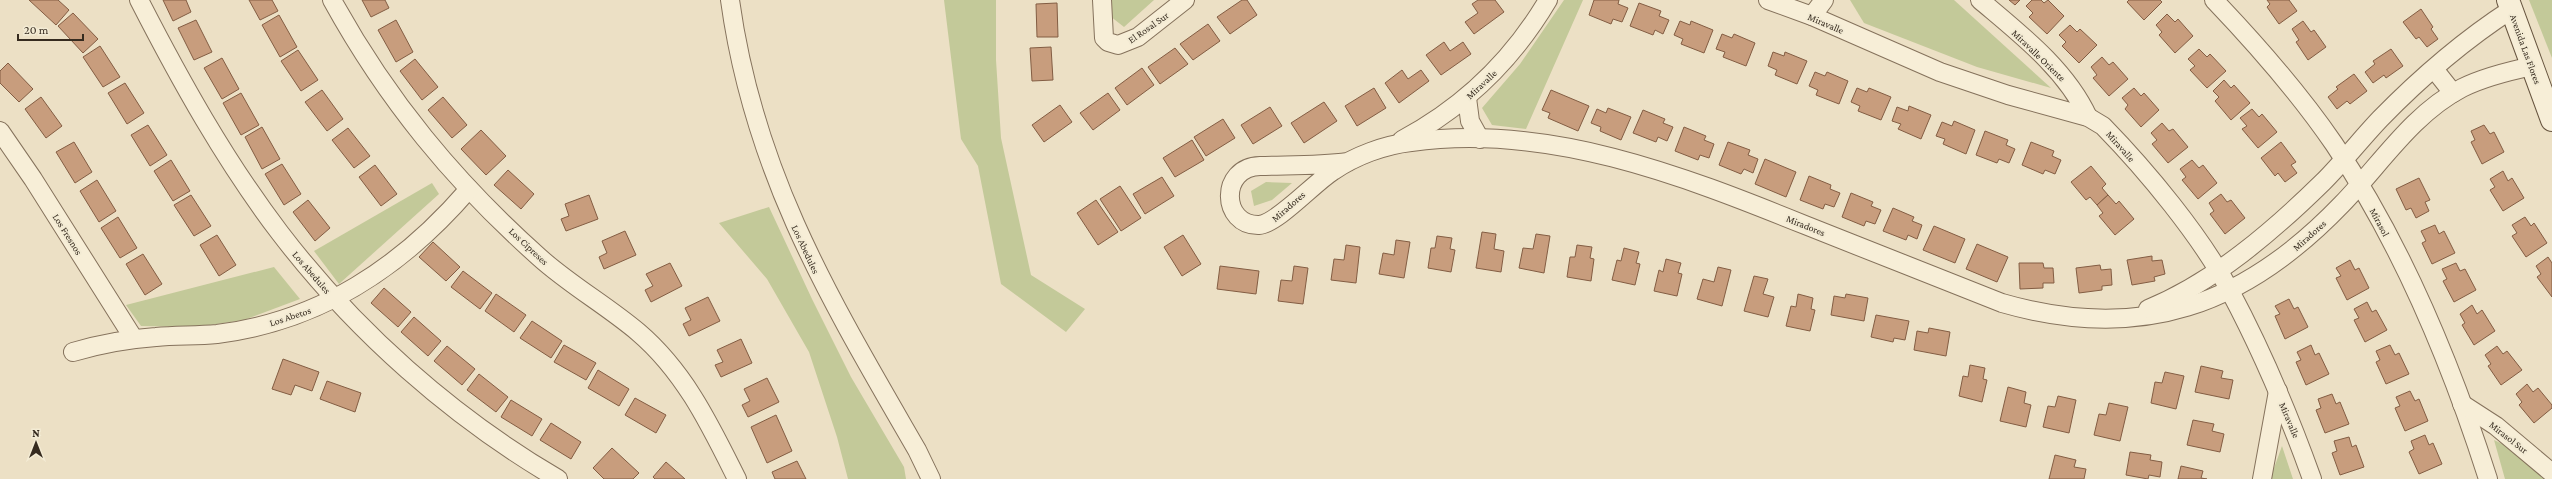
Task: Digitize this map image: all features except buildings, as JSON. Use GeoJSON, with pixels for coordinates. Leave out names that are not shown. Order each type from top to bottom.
{"type":"FeatureCollection","features":[{"type":"Feature","properties":{"kind":"street","name":"Los Abedules"},"geometry":{"type":"LineString","coordinates":[[139,0],[178,74],[231,162],[279,232],[336,299],[386,349],[462,415],[518,455],[558,479]]}},
{"type":"Feature","properties":{"kind":"street","name":"Los Cipreses"},"geometry":{"type":"LineString","coordinates":[[332,0],[391,96],[433,151],[469,189],[540,258],[638,332],[656,348],[674,368],[700,406],[737,479]]}},
{"type":"Feature","properties":{"kind":"street","name":"Los Abedules"},"geometry":{"type":"LineString","coordinates":[[730,0],[745,84],[757,126],[787,209],[824,286],[918,450],[931,479]]}},
{"type":"Feature","properties":{"kind":"street","name":"El Rosal Sur"},"geometry":{"type":"LineString","coordinates":[[1102,0],[1102,32],[1108,42],[1118,45],[1130,42],[1185,0]]}},
{"type":"Feature","properties":{"kind":"street","name":"Miravalle"},"geometry":{"type":"LineString","coordinates":[[1392,145],[1434,121],[1467,98],[1499,68],[1520,43],[1548,0]]}},
{"type":"Feature","properties":{"kind":"street","name":"Miravalle"},"geometry":{"type":"LineString","coordinates":[[1768,0],[1812,16],[1953,77],[2008,95],[2088,117],[2103,126],[2115,138],[2189,228],[2230,290],[2278,391],[2312,479]]}},
{"type":"Feature","properties":{"kind":"street"},"geometry":{"type":"LineString","coordinates":[[1812,16],[1824,0]]}},
{"type":"Feature","properties":{"kind":"street","name":"Miravalle Oriente"},"geometry":{"type":"LineString","coordinates":[[1980,0],[2060,74],[2076,94],[2088,117]]}},
{"type":"Feature","properties":{"kind":"street","name":"Mirasol"},"geometry":{"type":"LineString","coordinates":[[2214,0],[2269,61],[2343,159],[2360,185],[2416,293],[2462,404],[2488,479]]}},
{"type":"Feature","properties":{"kind":"street","name":"Miradores"},"geometry":{"type":"LineString","coordinates":[[2129,317],[2174,297],[2218,270],[2281,220],[2323,181],[2391,108],[2467,40],[2510,5]]}},
{"type":"Feature","properties":{"kind":"street","name":"Avenida Las Flores"},"geometry":{"type":"LineString","coordinates":[[2510,5],[2552,120]]}},
{"type":"Feature","properties":{"kind":"street","name":"Miradores"},"geometry":{"type":"LineString","coordinates":[[1348,162],[1298,167],[1256,166],[1247,168],[1237,175],[1230,188],[1233,209],[1247,223],[1262,224],[1271,222],[1305,191],[1348,162],[1392,145],[1431,140],[1480,139],[1572,149],[1608,156],[1684,177],[2002,303],[2028,311],[2080,319],[2129,317],[2180,310],[2230,290],[2263,272],[2294,249],[2360,185],[2402,136],[2453,93],[2478,81],[2533,66]]}},
{"type":"Feature","properties":{"kind":"street"},"geometry":{"type":"LineString","coordinates":[[2434,69],[2453,93]]}},
{"type":"Feature","properties":{"kind":"street"},"geometry":{"type":"LineString","coordinates":[[1467,98],[1470,121],[1480,139]]}},
{"type":"Feature","properties":{"kind":"street","name":"Los Fresnos"},"geometry":{"type":"LineString","coordinates":[[0,131],[33,178],[134,339]]}},
{"type":"Feature","properties":{"kind":"street","name":"Los Abetos"},"geometry":{"type":"LineString","coordinates":[[72,352],[101,344],[134,339],[194,336],[246,329],[307,312],[336,299],[402,255],[429,232],[469,189]]}},
{"type":"Feature","properties":{"kind":"street"},"geometry":{"type":"LineString","coordinates":[[2262,479],[2278,391]]}},
{"type":"Feature","properties":{"kind":"street","name":"Mirasol Sur"},"geometry":{"type":"LineString","coordinates":[[2462,404],[2496,426],[2552,474]]}},
{"type":"Feature","properties":{"kind":"green space"},"geometry":{"type":"Polygon","coordinates":[[[944,0],[996,0],[996,60],[1001,138],[1031,275],[1085,309],[1066,332],[1001,284],[978,166],[961,139],[944,0]]]}},
{"type":"Feature","properties":{"kind":"green space"},"geometry":{"type":"Polygon","coordinates":[[[1111,0],[1154,0],[1124,27],[1110,16],[1111,0]]]}},
{"type":"Feature","properties":{"kind":"green space"},"geometry":{"type":"Polygon","coordinates":[[[1564,0],[1583,0],[1526,129],[1492,125],[1482,108],[1520,64],[1564,0]]]}},
{"type":"Feature","properties":{"kind":"green space"},"geometry":{"type":"Polygon","coordinates":[[[1850,0],[1954,0],[2051,88],[1977,67],[1864,23],[1850,0]]]}},
{"type":"Feature","properties":{"kind":"green space"},"geometry":{"type":"Polygon","coordinates":[[[2529,0],[2552,0],[2552,58],[2529,0]]]}},
{"type":"Feature","properties":{"kind":"green space"},"geometry":{"type":"Polygon","coordinates":[[[1266,182],[1292,183],[1272,200],[1254,206],[1251,191],[1266,182]]]}},
{"type":"Feature","properties":{"kind":"green space"},"geometry":{"type":"Polygon","coordinates":[[[432,183],[439,194],[339,284],[314,251],[432,183]]]}},
{"type":"Feature","properties":{"kind":"green space"},"geometry":{"type":"Polygon","coordinates":[[[769,207],[812,299],[851,377],[904,467],[906,479],[848,479],[837,437],[809,352],[767,279],[719,223],[769,207]]]}},
{"type":"Feature","properties":{"kind":"green space"},"geometry":{"type":"Polygon","coordinates":[[[274,267],[300,299],[244,320],[196,327],[141,326],[126,305],[274,267]]]}},
{"type":"Feature","properties":{"kind":"green space"},"geometry":{"type":"Polygon","coordinates":[[[2494,440],[2513,449],[2546,479],[2505,479],[2494,440]]]}},
{"type":"Feature","properties":{"kind":"green space"},"geometry":{"type":"Polygon","coordinates":[[[2282,446],[2293,479],[2270,479],[2282,446]]]}}]}
